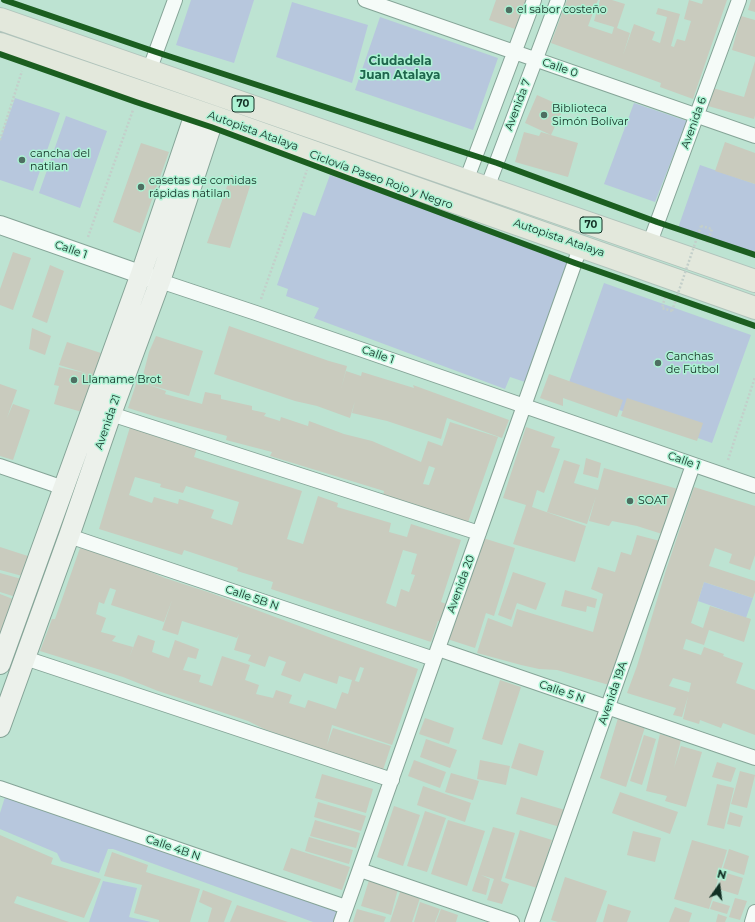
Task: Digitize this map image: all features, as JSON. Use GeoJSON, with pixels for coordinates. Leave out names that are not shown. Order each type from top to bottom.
{"type":"FeatureCollection","features":[{"type":"Feature","properties":{"kind":"main road","name":"Autopista Atalaya"},"geometry":{"type":"LineString","coordinates":[[0,19],[755,281]]}},
{"type":"Feature","properties":{"kind":"main road","name":"Autopista Atalaya"},"geometry":{"type":"LineString","coordinates":[[0,44],[581,245],[755,308]]}},
{"type":"Feature","properties":{"kind":"main road","name":"Avenida 21"},"geometry":{"type":"LineString","coordinates":[[0,664],[141,274],[205,114]]}},
{"type":"Feature","properties":{"kind":"main road","name":"Avenida 21"},"geometry":{"type":"LineString","coordinates":[[0,727],[111,414],[160,281],[205,114]]}},
{"type":"Feature","properties":{"kind":"street"},"geometry":{"type":"LineString","coordinates":[[149,71],[175,0]]}},
{"type":"Feature","properties":{"kind":"street","name":"Calle 0"},"geometry":{"type":"LineString","coordinates":[[365,0],[755,136]]}},
{"type":"Feature","properties":{"kind":"street","name":"Avenida 7"},"geometry":{"type":"LineString","coordinates":[[466,181],[534,0]]}},
{"type":"Feature","properties":{"kind":"street","name":"Avenida 7"},"geometry":{"type":"LineString","coordinates":[[487,188],[558,0]]}},
{"type":"Feature","properties":{"kind":"street","name":"Avenida 6"},"geometry":{"type":"LineString","coordinates":[[649,245],[738,0]]}},
{"type":"Feature","properties":{"kind":"street","name":"Calle 1"},"geometry":{"type":"LineString","coordinates":[[0,225],[755,486]]}},
{"type":"Feature","properties":{"kind":"street","name":"Avenida 20"},"geometry":{"type":"LineString","coordinates":[[341,922],[581,245]]}},
{"type":"Feature","properties":{"kind":"street"},"geometry":{"type":"LineString","coordinates":[[111,414],[479,533]]}},
{"type":"Feature","properties":{"kind":"street","name":"Avenida 19A"},"geometry":{"type":"LineString","coordinates":[[532,922],[694,464]]}},
{"type":"Feature","properties":{"kind":"street"},"geometry":{"type":"LineString","coordinates":[[0,466],[64,488]]}},
{"type":"Feature","properties":{"kind":"street","name":"Calle 5B N"},"geometry":{"type":"LineString","coordinates":[[69,536],[436,654]]}},
{"type":"Feature","properties":{"kind":"street","name":"Calle 5 N"},"geometry":{"type":"LineString","coordinates":[[436,654],[608,708],[755,758]]}},
{"type":"Feature","properties":{"kind":"street"},"geometry":{"type":"LineString","coordinates":[[25,658],[392,780]]}},
{"type":"Feature","properties":{"kind":"street","name":"Calle 4B N"},"geometry":{"type":"LineString","coordinates":[[0,788],[346,907]]}},
{"type":"Feature","properties":{"kind":"street"},"geometry":{"type":"LineString","coordinates":[[360,870],[512,922]]}},
{"type":"Feature","properties":{"kind":"street"},"geometry":{"type":"LineString","coordinates":[[752,922],[755,912]]}},
{"type":"Feature","properties":{"kind":"path"},"geometry":{"type":"LineString","coordinates":[[0,140],[28,54]]}},
{"type":"Feature","properties":{"kind":"path"},"geometry":{"type":"LineString","coordinates":[[83,254],[138,92]]}},
{"type":"Feature","properties":{"kind":"path"},"geometry":{"type":"LineString","coordinates":[[256,313],[312,152]]}},
{"type":"Feature","properties":{"kind":"path"},"geometry":{"type":"LineString","coordinates":[[662,308],[672,311],[701,226],[712,229]]}},
{"type":"Feature","properties":{"kind":"path"},"geometry":{"type":"LineString","coordinates":[[694,234],[715,241]]}},
{"type":"Feature","properties":{"kind":"path"},"geometry":{"type":"LineString","coordinates":[[659,292],[681,300]]}},
{"type":"Feature","properties":{"kind":"path"},"geometry":{"type":"LineString","coordinates":[[724,475],[755,377]]}},
{"type":"Feature","properties":{"kind":"shaded area"},"geometry":{"type":"Polygon","coordinates":[[[191,0],[254,0],[234,63],[176,45],[191,0]]]}},
{"type":"Feature","properties":{"kind":"shaded area"},"geometry":{"type":"Polygon","coordinates":[[[292,2],[368,25],[352,83],[276,57],[292,2]]]}},
{"type":"Feature","properties":{"kind":"shaded area"},"geometry":{"type":"Polygon","coordinates":[[[380,17],[498,58],[473,130],[355,90],[380,17]]]}},
{"type":"Feature","properties":{"kind":"shaded area","name":"cancha del natilan"},"geometry":{"type":"Polygon","coordinates":[[[15,98],[60,113],[33,191],[0,180],[0,141],[15,98]]]}},
{"type":"Feature","properties":{"kind":"shaded area"},"geometry":{"type":"Polygon","coordinates":[[[634,103],[687,121],[655,202],[604,184],[634,103]]]}},
{"type":"Feature","properties":{"kind":"shaded area","name":"cancha del natilan"},"geometry":{"type":"Polygon","coordinates":[[[66,116],[107,131],[80,208],[39,193],[66,116]]]}},
{"type":"Feature","properties":{"kind":"shaded area"},"geometry":{"type":"Polygon","coordinates":[[[700,165],[755,184],[755,255],[678,228],[700,165]]]}},
{"type":"Feature","properties":{"kind":"shaded area"},"geometry":{"type":"Polygon","coordinates":[[[330,175],[575,263],[528,383],[510,377],[505,389],[314,318],[319,308],[286,296],[288,289],[277,285],[303,212],[315,216],[330,175]]]}},
{"type":"Feature","properties":{"kind":"shaded area","name":"Canchas de Fútbol"},"geometry":{"type":"Polygon","coordinates":[[[604,283],[751,335],[712,443],[566,391],[604,283]]]}},
{"type":"Feature","properties":{"kind":"shaded area"},"geometry":{"type":"Polygon","coordinates":[[[704,582],[753,598],[746,618],[698,601],[704,582]]]}},
{"type":"Feature","properties":{"kind":"shaded area"},"geometry":{"type":"Polygon","coordinates":[[[5,797],[337,910],[333,922],[313,922],[113,849],[108,849],[99,873],[61,861],[57,853],[0,829],[0,813],[5,797]]]}},
{"type":"Feature","properties":{"kind":"shaded area"},"geometry":{"type":"Polygon","coordinates":[[[103,881],[137,888],[129,917],[151,922],[89,922],[103,881]]]}},
{"type":"Feature","properties":{"kind":"building","name":"el sabor costeño"},"geometry":{"type":"Polygon","coordinates":[[[496,0],[529,0],[518,30],[489,20],[496,0]]]}},
{"type":"Feature","properties":{"kind":"building"},"geometry":{"type":"Polygon","coordinates":[[[567,0],[598,0],[588,26],[612,34],[614,27],[594,21],[600,0],[612,0],[625,4],[617,28],[630,33],[623,55],[634,24],[655,32],[652,40],[660,43],[667,17],[656,14],[658,8],[680,14],[671,46],[674,47],[677,39],[685,41],[691,21],[684,19],[689,0],[702,4],[703,0],[727,0],[693,99],[660,87],[661,83],[551,43],[567,0]]]}},
{"type":"Feature","properties":{"kind":"building"},"geometry":{"type":"Polygon","coordinates":[[[751,0],[755,0],[755,12],[748,10],[751,0]]]}},
{"type":"Feature","properties":{"kind":"building"},"geometry":{"type":"Polygon","coordinates":[[[741,16],[755,20],[755,57],[732,50],[741,16]]]}},
{"type":"Feature","properties":{"kind":"building"},"geometry":{"type":"Polygon","coordinates":[[[755,61],[754,119],[708,106],[713,88],[744,97],[755,61]]]}},
{"type":"Feature","properties":{"kind":"building","name":"Biblioteca Simón Bolívar"},"geometry":{"type":"Polygon","coordinates":[[[537,95],[564,107],[551,135],[525,123],[537,95]]]}},
{"type":"Feature","properties":{"kind":"building"},"geometry":{"type":"Polygon","coordinates":[[[524,132],[539,136],[541,132],[578,143],[568,177],[515,162],[524,132]]]}},
{"type":"Feature","properties":{"kind":"building"},"geometry":{"type":"Polygon","coordinates":[[[725,142],[755,153],[755,184],[715,171],[725,142]]]}},
{"type":"Feature","properties":{"kind":"building","name":"casetas de comidas rápidas natilan"},"geometry":{"type":"Polygon","coordinates":[[[141,143],[169,152],[140,233],[113,222],[141,143]]]}},
{"type":"Feature","properties":{"kind":"building","name":"casetas de comidas rápidas natilan"},"geometry":{"type":"Polygon","coordinates":[[[231,175],[251,183],[230,248],[207,243],[231,175]]]}},
{"type":"Feature","properties":{"kind":"building"},"geometry":{"type":"Polygon","coordinates":[[[13,252],[31,258],[13,310],[0,305],[0,289],[13,252]]]}},
{"type":"Feature","properties":{"kind":"building"},"geometry":{"type":"Polygon","coordinates":[[[50,265],[64,271],[47,323],[32,317],[50,265]]]}},
{"type":"Feature","properties":{"kind":"building"},"geometry":{"type":"Polygon","coordinates":[[[229,326],[347,366],[341,389],[346,371],[361,376],[362,372],[414,388],[413,385],[509,420],[502,438],[447,418],[441,439],[387,421],[352,413],[355,401],[350,418],[317,406],[295,401],[214,374],[229,326]]]}},
{"type":"Feature","properties":{"kind":"building"},"geometry":{"type":"Polygon","coordinates":[[[32,328],[51,336],[45,355],[29,349],[32,328]]]}},
{"type":"Feature","properties":{"kind":"building"},"geometry":{"type":"Polygon","coordinates":[[[156,336],[203,351],[189,396],[146,384],[166,391],[165,394],[202,404],[205,392],[221,395],[221,399],[252,406],[252,410],[266,413],[264,416],[280,421],[281,417],[308,426],[309,421],[344,434],[372,441],[421,462],[428,441],[442,446],[450,422],[498,437],[467,525],[383,496],[384,491],[270,456],[272,452],[226,440],[227,436],[128,408],[137,381],[141,383],[149,352],[156,336]],[[429,466],[423,484],[429,485],[435,468],[429,466]]]}},
{"type":"Feature","properties":{"kind":"building"},"geometry":{"type":"Polygon","coordinates":[[[67,342],[101,353],[82,412],[54,404],[59,386],[54,385],[59,367],[89,374],[59,365],[67,342]]]}},
{"type":"Feature","properties":{"kind":"building"},"geometry":{"type":"Polygon","coordinates":[[[549,374],[623,400],[617,417],[563,398],[563,406],[540,398],[549,374]]]}},
{"type":"Feature","properties":{"kind":"building"},"geometry":{"type":"Polygon","coordinates":[[[0,384],[17,390],[7,418],[13,404],[30,410],[13,460],[0,456],[0,384]]]}},
{"type":"Feature","properties":{"kind":"building"},"geometry":{"type":"Polygon","coordinates":[[[627,398],[703,423],[697,441],[621,416],[627,398]]]}},
{"type":"Feature","properties":{"kind":"building"},"geometry":{"type":"Polygon","coordinates":[[[130,427],[197,448],[194,457],[302,491],[287,539],[303,544],[318,496],[338,503],[337,507],[391,523],[389,532],[407,537],[411,524],[461,540],[441,602],[452,606],[446,624],[438,621],[431,642],[271,589],[273,582],[237,571],[238,568],[184,550],[182,555],[99,529],[130,427]],[[135,477],[129,495],[152,503],[154,497],[178,504],[179,499],[214,510],[211,518],[232,525],[239,502],[186,486],[183,493],[160,487],[161,484],[135,477]],[[403,550],[386,603],[396,607],[401,589],[409,592],[415,575],[411,574],[417,554],[403,550]]]}},
{"type":"Feature","properties":{"kind":"building"},"geometry":{"type":"Polygon","coordinates":[[[526,427],[555,437],[551,447],[560,449],[544,493],[537,490],[532,507],[586,526],[575,562],[513,544],[526,505],[503,498],[526,427]]]}},
{"type":"Feature","properties":{"kind":"building"},"geometry":{"type":"Polygon","coordinates":[[[586,458],[601,463],[598,478],[583,474],[586,458]]]}},
{"type":"Feature","properties":{"kind":"building"},"geometry":{"type":"Polygon","coordinates":[[[564,460],[580,465],[574,483],[598,490],[604,468],[678,489],[662,534],[637,526],[612,521],[609,526],[589,521],[596,496],[587,524],[547,512],[564,460]]]}},
{"type":"Feature","properties":{"kind":"building"},"geometry":{"type":"Polygon","coordinates":[[[694,487],[755,506],[755,555],[750,570],[729,563],[732,554],[715,548],[709,566],[755,581],[755,592],[753,598],[704,582],[691,623],[703,628],[710,606],[751,619],[744,642],[709,630],[704,645],[686,639],[683,649],[701,655],[704,647],[743,663],[736,683],[755,690],[755,735],[723,723],[721,728],[700,720],[699,724],[683,719],[688,696],[682,717],[673,715],[676,708],[627,693],[637,666],[666,570],[694,487]],[[673,678],[669,686],[689,692],[691,683],[673,678]]]}},
{"type":"Feature","properties":{"kind":"building"},"geometry":{"type":"Polygon","coordinates":[[[637,535],[660,541],[609,685],[557,670],[539,669],[477,653],[488,618],[512,627],[517,609],[593,632],[603,594],[591,589],[598,567],[615,572],[621,552],[631,555],[637,535]]]}},
{"type":"Feature","properties":{"kind":"building"},"geometry":{"type":"Polygon","coordinates":[[[483,538],[515,548],[494,616],[486,613],[475,648],[444,638],[483,538]]]}},
{"type":"Feature","properties":{"kind":"building"},"geometry":{"type":"Polygon","coordinates":[[[0,547],[31,557],[26,577],[0,570],[0,547]]]}},
{"type":"Feature","properties":{"kind":"building"},"geometry":{"type":"Polygon","coordinates":[[[80,548],[125,561],[165,578],[211,593],[418,669],[392,745],[332,725],[327,745],[333,728],[391,746],[383,770],[310,746],[264,729],[248,721],[158,691],[123,677],[40,651],[52,619],[55,619],[80,548]],[[110,588],[104,604],[99,602],[96,614],[106,618],[101,632],[116,636],[112,641],[133,647],[129,658],[138,635],[155,641],[152,652],[169,658],[175,640],[199,649],[196,659],[188,657],[183,670],[201,675],[199,682],[212,686],[222,656],[250,665],[245,680],[259,685],[256,694],[273,698],[276,690],[292,695],[289,703],[305,708],[308,700],[336,709],[342,692],[348,694],[352,680],[339,676],[337,684],[304,673],[300,682],[281,675],[286,662],[269,656],[265,667],[248,661],[251,655],[234,650],[239,634],[237,638],[182,621],[178,635],[162,630],[172,600],[164,622],[111,605],[116,590],[110,588]],[[360,667],[355,681],[359,682],[364,668],[360,667]]]}},
{"type":"Feature","properties":{"kind":"building"},"geometry":{"type":"Polygon","coordinates":[[[513,572],[546,583],[536,610],[517,603],[511,620],[498,615],[513,572]]]}},
{"type":"Feature","properties":{"kind":"building"},"geometry":{"type":"Polygon","coordinates":[[[0,573],[25,580],[19,598],[0,592],[0,573]]]}},
{"type":"Feature","properties":{"kind":"building"},"geometry":{"type":"Polygon","coordinates":[[[565,590],[597,599],[595,608],[587,606],[586,612],[561,606],[565,590]]]}},
{"type":"Feature","properties":{"kind":"building"},"geometry":{"type":"Polygon","coordinates":[[[0,594],[18,601],[0,649],[0,594]]]}},
{"type":"Feature","properties":{"kind":"building"},"geometry":{"type":"Polygon","coordinates":[[[500,680],[521,687],[502,745],[482,739],[500,680]]]}},
{"type":"Feature","properties":{"kind":"building"},"geometry":{"type":"Polygon","coordinates":[[[425,718],[454,728],[449,744],[419,734],[425,718]]]}},
{"type":"Feature","properties":{"kind":"building"},"geometry":{"type":"Polygon","coordinates":[[[618,718],[645,727],[626,787],[600,778],[618,718]]]}},
{"type":"Feature","properties":{"kind":"building"},"geometry":{"type":"Polygon","coordinates":[[[660,734],[681,740],[674,768],[681,746],[702,752],[686,807],[665,801],[667,796],[646,791],[660,734]]]}},
{"type":"Feature","properties":{"kind":"building"},"geometry":{"type":"Polygon","coordinates":[[[644,735],[656,739],[642,785],[630,781],[644,735]]]}},
{"type":"Feature","properties":{"kind":"building"},"geometry":{"type":"Polygon","coordinates":[[[426,739],[457,750],[450,768],[420,757],[426,739]]]}},
{"type":"Feature","properties":{"kind":"building"},"geometry":{"type":"Polygon","coordinates":[[[519,743],[544,751],[537,776],[511,768],[519,743]]]}},
{"type":"Feature","properties":{"kind":"building"},"geometry":{"type":"Polygon","coordinates":[[[414,760],[446,772],[440,788],[408,776],[414,760]]]}},
{"type":"Feature","properties":{"kind":"building"},"geometry":{"type":"Polygon","coordinates":[[[480,760],[510,766],[506,785],[477,779],[480,760]]]}},
{"type":"Feature","properties":{"kind":"building"},"geometry":{"type":"Polygon","coordinates":[[[717,762],[736,768],[731,782],[712,777],[717,762]]]}},
{"type":"Feature","properties":{"kind":"building"},"geometry":{"type":"Polygon","coordinates":[[[740,771],[755,775],[747,808],[731,804],[740,771]]]}},
{"type":"Feature","properties":{"kind":"building"},"geometry":{"type":"Polygon","coordinates":[[[451,773],[479,781],[473,800],[445,792],[451,773]]]}},
{"type":"Feature","properties":{"kind":"building"},"geometry":{"type":"Polygon","coordinates":[[[322,774],[373,789],[366,813],[315,798],[322,774]]]}},
{"type":"Feature","properties":{"kind":"building"},"geometry":{"type":"Polygon","coordinates":[[[717,784],[734,788],[724,829],[707,825],[717,784]]]}},
{"type":"Feature","properties":{"kind":"building"},"geometry":{"type":"Polygon","coordinates":[[[423,786],[471,803],[465,822],[417,805],[423,786]]]}},
{"type":"Feature","properties":{"kind":"building"},"geometry":{"type":"Polygon","coordinates":[[[620,792],[678,812],[670,834],[612,813],[620,792]]]}},
{"type":"Feature","properties":{"kind":"building"},"geometry":{"type":"Polygon","coordinates":[[[521,797],[565,810],[560,827],[516,814],[521,797]]]}},
{"type":"Feature","properties":{"kind":"building"},"geometry":{"type":"Polygon","coordinates":[[[318,802],[366,816],[361,831],[314,817],[318,802]]]}},
{"type":"Feature","properties":{"kind":"building"},"geometry":{"type":"Polygon","coordinates":[[[394,806],[420,815],[403,866],[377,857],[394,806]]]}},
{"type":"Feature","properties":{"kind":"building"},"geometry":{"type":"Polygon","coordinates":[[[425,811],[446,818],[427,872],[407,866],[425,811]]]}},
{"type":"Feature","properties":{"kind":"building"},"geometry":{"type":"Polygon","coordinates":[[[730,812],[743,816],[740,827],[727,824],[730,812]]]}},
{"type":"Feature","properties":{"kind":"building"},"geometry":{"type":"Polygon","coordinates":[[[315,820],[360,833],[356,848],[310,836],[315,820]]]}},
{"type":"Feature","properties":{"kind":"building"},"geometry":{"type":"Polygon","coordinates":[[[448,820],[485,831],[467,886],[431,874],[448,820]]]}},
{"type":"Feature","properties":{"kind":"building"},"geometry":{"type":"Polygon","coordinates":[[[493,827],[515,833],[501,881],[509,884],[502,904],[487,900],[494,879],[481,875],[490,879],[486,895],[472,891],[493,827]]]}},
{"type":"Feature","properties":{"kind":"building"},"geometry":{"type":"Polygon","coordinates":[[[520,830],[552,840],[537,888],[505,878],[520,830]]]}},
{"type":"Feature","properties":{"kind":"building"},"geometry":{"type":"Polygon","coordinates":[[[633,831],[661,838],[655,862],[627,855],[633,831]]]}},
{"type":"Feature","properties":{"kind":"building"},"geometry":{"type":"Polygon","coordinates":[[[0,835],[53,858],[51,864],[101,879],[84,918],[17,896],[14,903],[69,922],[0,922],[0,835]]]}},
{"type":"Feature","properties":{"kind":"building"},"geometry":{"type":"Polygon","coordinates":[[[309,837],[353,850],[349,864],[305,851],[309,837]]]}},
{"type":"Feature","properties":{"kind":"building"},"geometry":{"type":"Polygon","coordinates":[[[692,840],[727,850],[709,909],[674,899],[692,840]]]}},
{"type":"Feature","properties":{"kind":"building"},"geometry":{"type":"Polygon","coordinates":[[[291,848],[350,867],[342,890],[283,870],[291,848]]]}},
{"type":"Feature","properties":{"kind":"building"},"geometry":{"type":"Polygon","coordinates":[[[729,849],[749,856],[744,875],[723,868],[729,849]]]}},
{"type":"Feature","properties":{"kind":"building"},"geometry":{"type":"Polygon","coordinates":[[[112,852],[148,865],[146,872],[200,889],[190,922],[159,922],[159,920],[134,913],[142,885],[104,876],[112,852]]]}},
{"type":"Feature","properties":{"kind":"building"},"geometry":{"type":"Polygon","coordinates":[[[723,872],[743,878],[738,895],[718,889],[723,872]]]}},
{"type":"Feature","properties":{"kind":"building"},"geometry":{"type":"Polygon","coordinates":[[[565,877],[607,891],[596,922],[558,922],[551,920],[565,877]]]}},
{"type":"Feature","properties":{"kind":"building"},"geometry":{"type":"Polygon","coordinates":[[[369,880],[398,889],[391,915],[361,906],[369,880]]]}},
{"type":"Feature","properties":{"kind":"building"},"geometry":{"type":"Polygon","coordinates":[[[401,889],[421,895],[412,922],[390,922],[401,889]]]}},
{"type":"Feature","properties":{"kind":"building"},"geometry":{"type":"Polygon","coordinates":[[[203,890],[232,901],[224,922],[208,922],[212,908],[199,902],[203,890]]]}},
{"type":"Feature","properties":{"kind":"building"},"geometry":{"type":"Polygon","coordinates":[[[735,898],[747,901],[740,920],[729,917],[735,898]]]}},
{"type":"Feature","properties":{"kind":"building"},"geometry":{"type":"Polygon","coordinates":[[[713,901],[730,906],[727,914],[710,909],[713,901]]]}},
{"type":"Feature","properties":{"kind":"building"},"geometry":{"type":"Polygon","coordinates":[[[420,902],[440,909],[435,922],[414,922],[420,902]]]}},
{"type":"Feature","properties":{"kind":"building"},"geometry":{"type":"Polygon","coordinates":[[[608,904],[631,911],[627,922],[603,922],[608,904]]]}},
{"type":"Feature","properties":{"kind":"building"},"geometry":{"type":"Polygon","coordinates":[[[237,905],[288,922],[230,922],[237,905]]]}},
{"type":"Feature","properties":{"kind":"building"},"geometry":{"type":"Polygon","coordinates":[[[675,907],[692,913],[689,922],[669,922],[675,907]]]}},
{"type":"Feature","properties":{"kind":"building"},"geometry":{"type":"Polygon","coordinates":[[[357,909],[386,917],[384,922],[353,922],[357,909]]]}},
{"type":"Feature","properties":{"kind":"building"},"geometry":{"type":"Polygon","coordinates":[[[441,909],[458,915],[456,922],[436,922],[441,909]]]}},
{"type":"Feature","properties":{"kind":"building"},"geometry":{"type":"Polygon","coordinates":[[[718,914],[727,917],[725,922],[716,922],[718,914]]]}},
{"type":"Feature","properties":{"kind":"cycle path"},"geometry":{"type":"LineString","coordinates":[[4,0],[156,52],[497,163],[657,222],[755,255]]}},
{"type":"Feature","properties":{"kind":"cycle path","name":"Ciclovía Paseo Rojo y Negro"},"geometry":{"type":"LineString","coordinates":[[0,54],[211,127],[575,263],[755,326]]}},
{"type":"Feature","properties":{"kind":"place","name":"el sabor costeño"},"geometry":{"type":"Point","coordinates":[509,10]}},
{"type":"Feature","properties":{"kind":"place","name":"Biblioteca Simón Bolívar"},"geometry":{"type":"Point","coordinates":[544,115]}},
{"type":"Feature","properties":{"kind":"place","name":"cancha del natilan"},"geometry":{"type":"Point","coordinates":[22,160]}},
{"type":"Feature","properties":{"kind":"place","name":"casetas de comidas rápidas natilan"},"geometry":{"type":"Point","coordinates":[141,187]}},
{"type":"Feature","properties":{"kind":"place","name":"Canchas de Fútbol"},"geometry":{"type":"Point","coordinates":[658,363]}},
{"type":"Feature","properties":{"kind":"place","name":"Llamame Brot"},"geometry":{"type":"Point","coordinates":[74,380]}},
{"type":"Feature","properties":{"kind":"place","name":"SOAT"},"geometry":{"type":"Point","coordinates":[630,501]}},
{"type":"Feature","properties":{"kind":"district","name":"Ciudadela Juan Atalaya"},"geometry":{"type":"Point","coordinates":[400,68]}}]}
